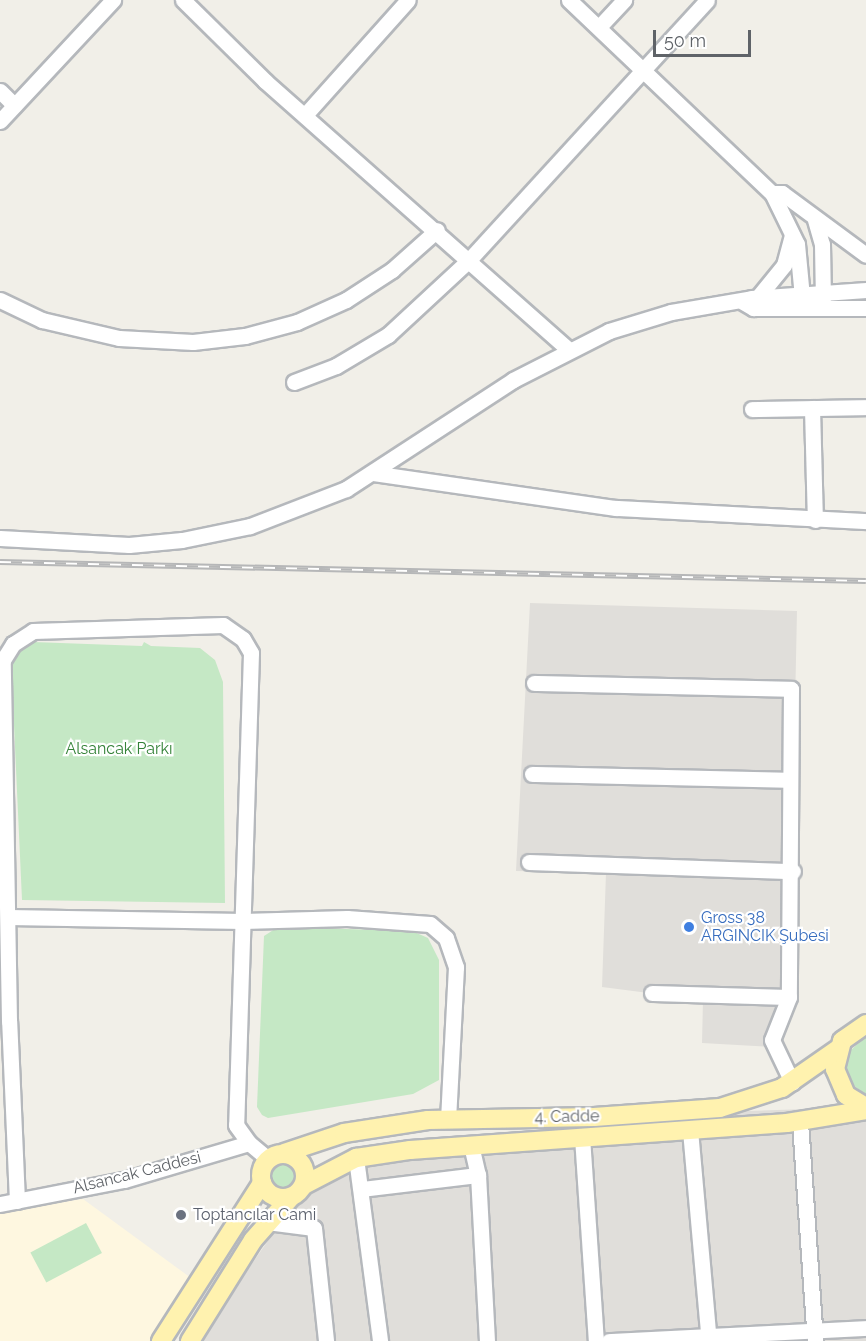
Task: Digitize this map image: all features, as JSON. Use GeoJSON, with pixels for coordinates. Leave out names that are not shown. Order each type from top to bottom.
{"type":"FeatureCollection","features":[{"type":"Feature","properties":{"kind":"main road","name":"4. Cadde"},"geometry":{"type":"LineString","coordinates":[[276,1156],[344,1133],[448,1119],[698,1112],[742,1103],[792,1082],[838,1050],[863,1022]]}},
{"type":"Feature","properties":{"kind":"main road"},"geometry":{"type":"LineString","coordinates":[[838,1050],[835,1069],[841,1087],[854,1102],[866,1108]]}},
{"type":"Feature","properties":{"kind":"main road","name":"4. Cadde"},"geometry":{"type":"LineString","coordinates":[[190,1341],[267,1222],[297,1191],[356,1158],[471,1145],[800,1122],[866,1108]]}},
{"type":"Feature","properties":{"kind":"main road"},"geometry":{"type":"LineString","coordinates":[[293,1155],[304,1168],[297,1191],[274,1196],[262,1183],[261,1174],[276,1156],[293,1155]]}},
{"type":"Feature","properties":{"kind":"main road"},"geometry":{"type":"LineString","coordinates":[[161,1341],[262,1183]]}},
{"type":"Feature","properties":{"kind":"street"},"geometry":{"type":"LineString","coordinates":[[0,121],[113,0]]}},
{"type":"Feature","properties":{"kind":"street"},"geometry":{"type":"LineString","coordinates":[[183,0],[305,115],[437,230],[569,350]]}},
{"type":"Feature","properties":{"kind":"street"},"geometry":{"type":"LineString","coordinates":[[305,115],[408,0]]}},
{"type":"Feature","properties":{"kind":"street"},"geometry":{"type":"LineString","coordinates":[[569,0],[772,193],[792,232],[800,257],[803,300]]}},
{"type":"Feature","properties":{"kind":"street"},"geometry":{"type":"LineString","coordinates":[[599,27],[624,0]]}},
{"type":"Feature","properties":{"kind":"street"},"geometry":{"type":"LineString","coordinates":[[294,382],[336,366],[388,335],[469,260],[707,0]]}},
{"type":"Feature","properties":{"kind":"street"},"geometry":{"type":"LineString","coordinates":[[0,91],[14,105]]}},
{"type":"Feature","properties":{"kind":"street"},"geometry":{"type":"LineString","coordinates":[[772,193],[782,194],[866,255]]}},
{"type":"Feature","properties":{"kind":"street"},"geometry":{"type":"LineString","coordinates":[[815,220],[822,244],[823,308]]}},
{"type":"Feature","properties":{"kind":"street"},"geometry":{"type":"LineString","coordinates":[[0,300],[35,318],[98,335],[167,343],[219,340],[270,331],[323,312],[392,270],[437,230]]}},
{"type":"Feature","properties":{"kind":"street"},"geometry":{"type":"LineString","coordinates":[[0,538],[129,545],[205,536],[296,511],[372,473],[513,380],[569,350],[649,318],[751,299],[784,265],[792,232]]}},
{"type":"Feature","properties":{"kind":"street"},"geometry":{"type":"LineString","coordinates":[[751,299],[753,308],[803,300],[823,291],[866,290]]}},
{"type":"Feature","properties":{"kind":"street"},"geometry":{"type":"LineString","coordinates":[[803,300],[823,308],[866,308]]}},
{"type":"Feature","properties":{"kind":"street"},"geometry":{"type":"LineString","coordinates":[[752,409],[866,407]]}},
{"type":"Feature","properties":{"kind":"street"},"geometry":{"type":"LineString","coordinates":[[812,408],[814,520]]}},
{"type":"Feature","properties":{"kind":"street"},"geometry":{"type":"LineString","coordinates":[[372,473],[616,508],[866,521]]}},
{"type":"Feature","properties":{"kind":"street"},"geometry":{"type":"LineString","coordinates":[[17,1201],[4,1020],[8,917],[3,660],[19,638],[41,629],[223,625],[243,639],[253,662],[237,1125],[249,1143],[276,1156]]}},
{"type":"Feature","properties":{"kind":"street"},"geometry":{"type":"LineString","coordinates":[[534,683],[791,689],[789,780],[793,871],[789,997],[772,1040],[792,1082]]}},
{"type":"Feature","properties":{"kind":"street"},"geometry":{"type":"LineString","coordinates":[[532,774],[789,780]]}},
{"type":"Feature","properties":{"kind":"street"},"geometry":{"type":"LineString","coordinates":[[530,862],[793,871]]}},
{"type":"Feature","properties":{"kind":"street"},"geometry":{"type":"LineString","coordinates":[[8,917],[243,921],[358,919],[430,924],[441,933],[451,947],[456,967],[448,1119]]}},
{"type":"Feature","properties":{"kind":"street"},"geometry":{"type":"LineString","coordinates":[[652,993],[789,997]]}},
{"type":"Feature","properties":{"kind":"street"},"geometry":{"type":"LineString","coordinates":[[800,1122],[815,1336]]}},
{"type":"Feature","properties":{"kind":"street"},"geometry":{"type":"LineString","coordinates":[[690,1130],[709,1338]]}},
{"type":"Feature","properties":{"kind":"street"},"geometry":{"type":"LineString","coordinates":[[582,1137],[596,1341]]}},
{"type":"Feature","properties":{"kind":"street","name":"Alsancak Caddesi"},"geometry":{"type":"LineString","coordinates":[[0,1204],[124,1179],[249,1143]]}},
{"type":"Feature","properties":{"kind":"street"},"geometry":{"type":"LineString","coordinates":[[471,1145],[478,1175],[487,1341]]}},
{"type":"Feature","properties":{"kind":"street"},"geometry":{"type":"LineString","coordinates":[[356,1158],[362,1189],[380,1341]]}},
{"type":"Feature","properties":{"kind":"street"},"geometry":{"type":"LineString","coordinates":[[362,1189],[478,1175]]}},
{"type":"Feature","properties":{"kind":"street"},"geometry":{"type":"LineString","coordinates":[[267,1222],[314,1228],[326,1341]]}},
{"type":"Feature","properties":{"kind":"street"},"geometry":{"type":"LineString","coordinates":[[609,1341],[815,1336],[866,1328]]}},
{"type":"Feature","properties":{"kind":"shaded area"},"geometry":{"type":"Polygon","coordinates":[[[530,603],[797,611],[794,755],[799,876],[773,1047],[702,1043],[703,1000],[602,987],[606,873],[516,871],[530,603]]]}},
{"type":"Feature","properties":{"kind":"shaded area"},"geometry":{"type":"Polygon","coordinates":[[[866,1107],[866,1341],[198,1341],[302,1192],[381,1153],[685,1113],[866,1107]]]}},
{"type":"Feature","properties":{"kind":"shaded area"},"geometry":{"type":"Polygon","coordinates":[[[83,1199],[191,1278],[154,1341],[0,1341],[0,1211],[83,1199]]]}},
{"type":"Feature","properties":{"kind":"green space","name":"Alsancak Parkı"},"geometry":{"type":"Polygon","coordinates":[[[33,642],[142,646],[144,642],[151,646],[200,648],[215,660],[223,682],[225,903],[22,900],[11,660],[20,649],[33,642]]]}},
{"type":"Feature","properties":{"kind":"green space"},"geometry":{"type":"Polygon","coordinates":[[[278,927],[412,931],[428,938],[439,960],[439,1080],[413,1094],[268,1118],[262,1115],[257,1107],[264,936],[278,927]]]}},
{"type":"Feature","properties":{"kind":"green space"},"geometry":{"type":"Polygon","coordinates":[[[866,1036],[866,1095],[853,1085],[846,1068],[850,1051],[866,1036]]]}},
{"type":"Feature","properties":{"kind":"green space"},"geometry":{"type":"Polygon","coordinates":[[[282,1161],[292,1165],[296,1175],[292,1185],[282,1189],[272,1185],[268,1175],[272,1165],[282,1161]]]}},
{"type":"Feature","properties":{"kind":"green space"},"geometry":{"type":"Polygon","coordinates":[[[86,1223],[102,1253],[46,1283],[30,1253],[86,1223]]]}},
{"type":"Feature","properties":{"kind":"railway"},"geometry":{"type":"LineString","coordinates":[[0,562],[866,581]]}},
{"type":"Feature","properties":{"kind":"place","name":"Gross 38 ARGINCIK Şubesi"},"geometry":{"type":"Point","coordinates":[689,927]}},
{"type":"Feature","properties":{"kind":"place","name":"Toptancılar Cami"},"geometry":{"type":"Point","coordinates":[181,1215]}}]}
